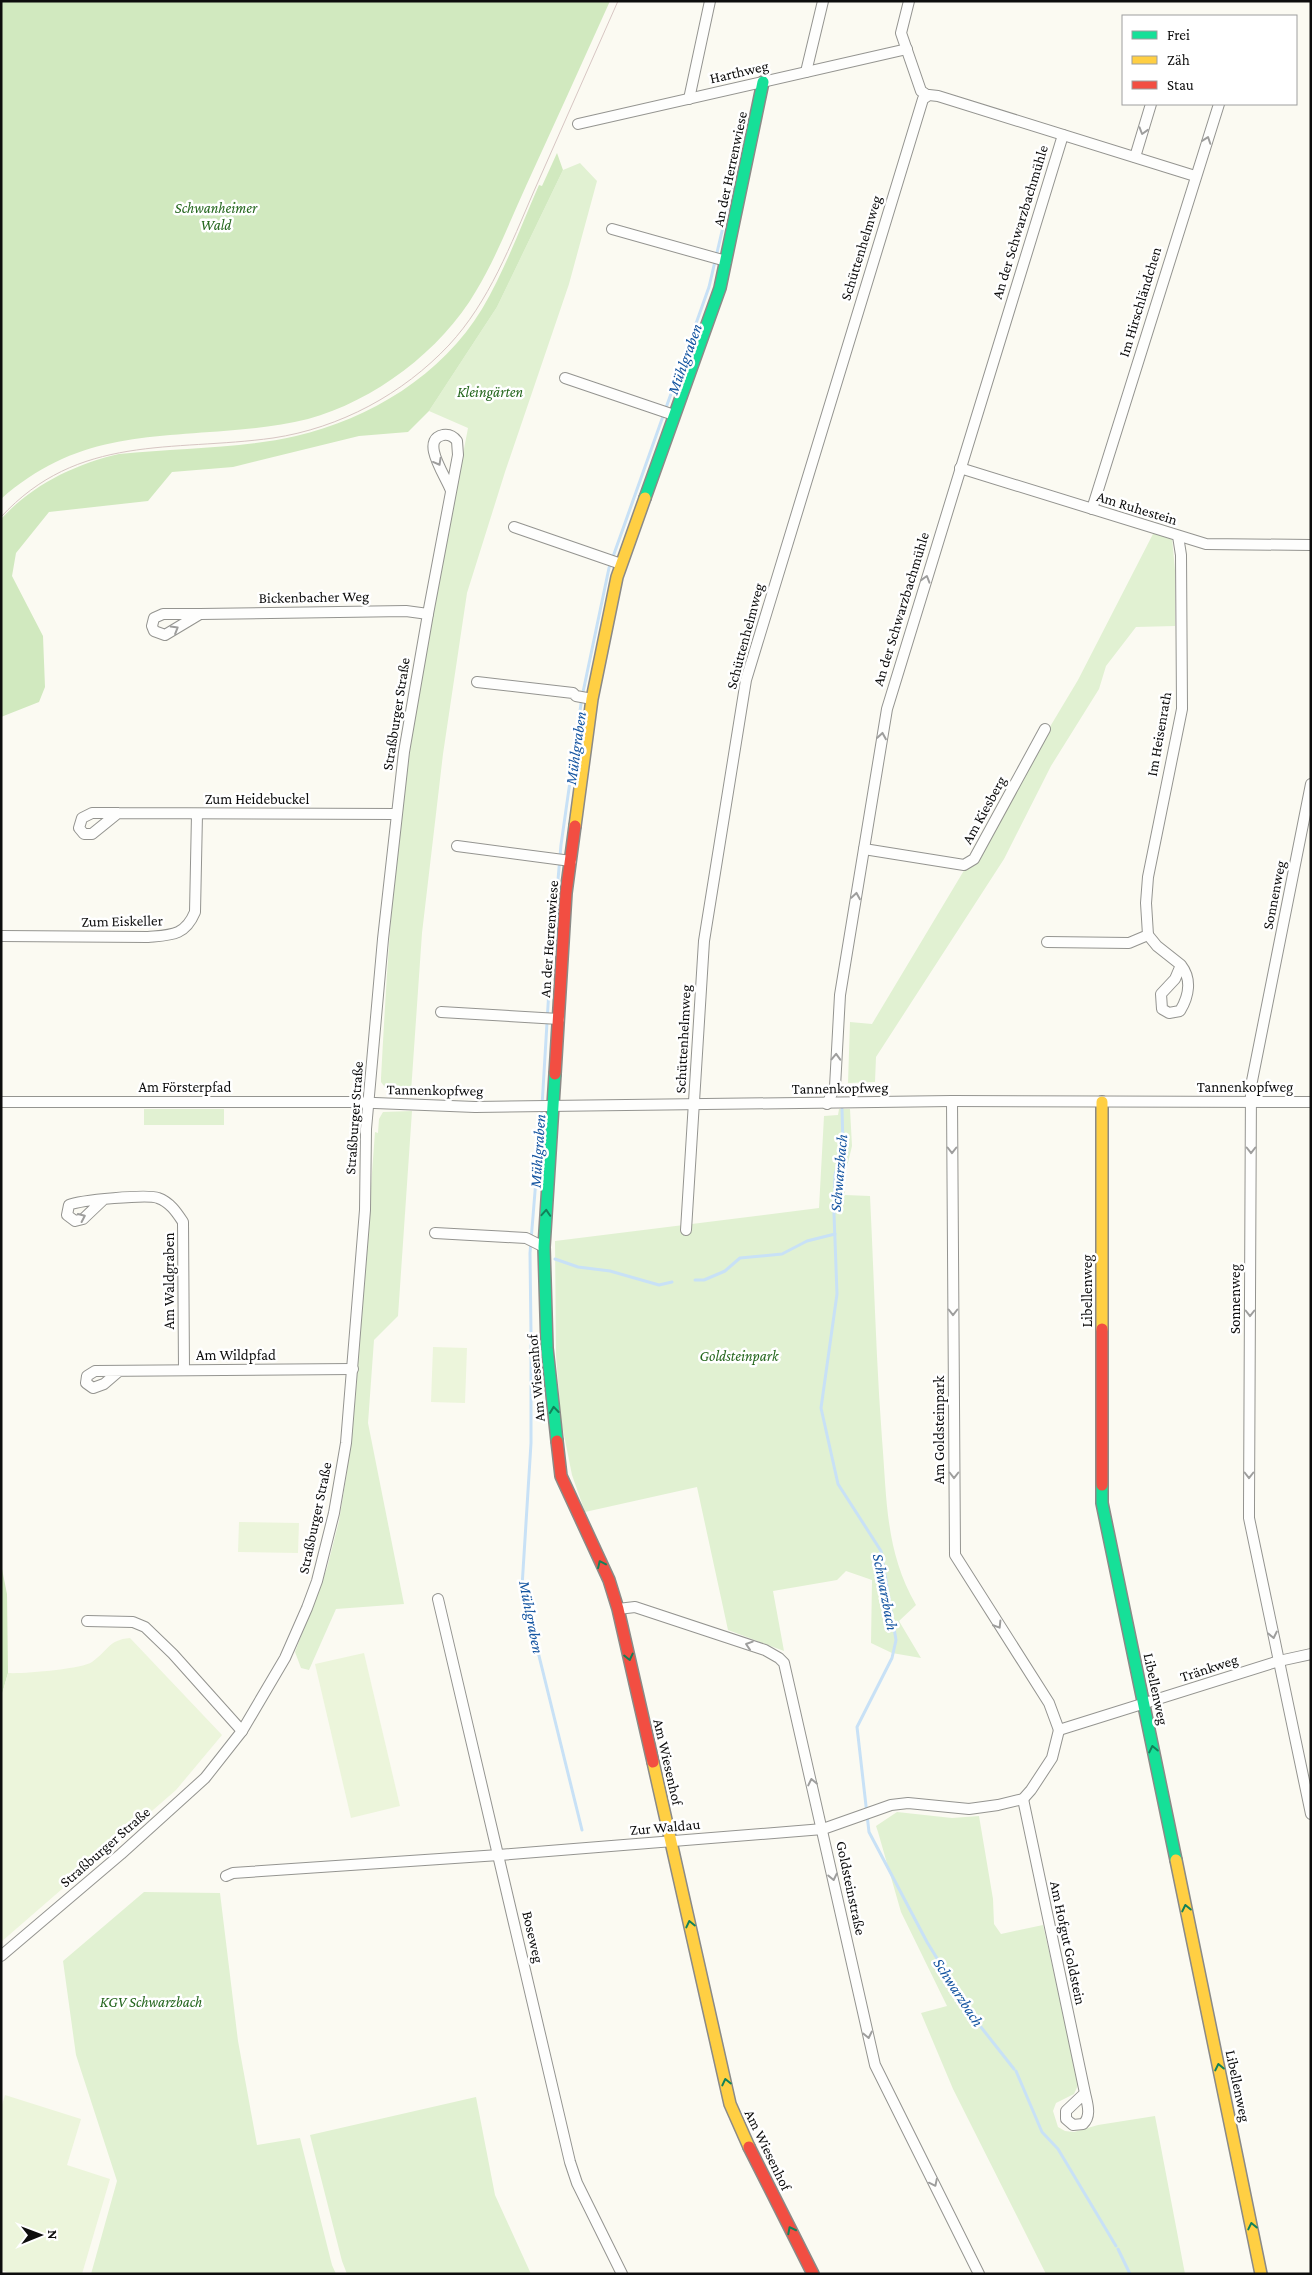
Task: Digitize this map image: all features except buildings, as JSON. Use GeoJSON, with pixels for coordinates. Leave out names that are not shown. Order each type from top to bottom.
{"type":"FeatureCollection","features":[{"type":"Feature","properties":{"kind":"street"},"geometry":{"type":"LineString","coordinates":[[690,99],[710,1]]}},
{"type":"Feature","properties":{"kind":"street"},"geometry":{"type":"LineString","coordinates":[[806,72],[823,1]]}},
{"type":"Feature","properties":{"kind":"street"},"geometry":{"type":"LineString","coordinates":[[909,1],[901,33],[921,91],[925,97]]}},
{"type":"Feature","properties":{"kind":"street","name":"Harthweg"},"geometry":{"type":"LineString","coordinates":[[578,124],[907,49]]}},
{"type":"Feature","properties":{"kind":"street","name":"An der Herrenwiese"},"geometry":{"type":"LineString","coordinates":[[554,1104],[556,1019],[566,893],[564,860],[590,698],[617,577],[615,562],[720,288],[723,260],[763,82]]}},
{"type":"Feature","properties":{"kind":"street","name":"An der Schwarzbachmühle"},"geometry":{"type":"LineString","coordinates":[[925,97],[938,96],[1195,176]]}},
{"type":"Feature","properties":{"kind":"street","name":"Schüttenhelmweg"},"geometry":{"type":"LineString","coordinates":[[686,1230],[704,942],[749,666],[925,97]]}},
{"type":"Feature","properties":{"kind":"street"},"geometry":{"type":"LineString","coordinates":[[1135,157],[1151,105]]}},
{"type":"Feature","properties":{"kind":"street","name":"Im Hirschländchen"},"geometry":{"type":"LineString","coordinates":[[1092,510],[1219,105]]}},
{"type":"Feature","properties":{"kind":"street","name":"An der Schwarzbachmühle"},"geometry":{"type":"LineString","coordinates":[[827,1104],[835,1087],[840,995],[887,709],[1063,135]]}},
{"type":"Feature","properties":{"kind":"street"},"geometry":{"type":"LineString","coordinates":[[612,229],[723,260]]}},
{"type":"Feature","properties":{"kind":"street"},"geometry":{"type":"LineString","coordinates":[[565,378],[672,415]]}},
{"type":"Feature","properties":{"kind":"street","name":"Straßburger Straße"},"geometry":{"type":"LineString","coordinates":[[1,1956],[191,1792],[242,1731],[285,1658],[317,1581],[340,1477],[353,1369],[365,1210],[365,1150],[396,814],[404,752],[428,614],[451,491],[459,446],[454,438],[449,435],[442,435],[436,439],[432,446],[433,453],[447,479],[451,491]]}},
{"type":"Feature","properties":{"kind":"street","name":"Am Ruhestein"},"geometry":{"type":"LineString","coordinates":[[960,468],[1206,544],[1311,545]]}},
{"type":"Feature","properties":{"kind":"street"},"geometry":{"type":"LineString","coordinates":[[514,527],[615,562]]}},
{"type":"Feature","properties":{"kind":"street","name":"Im Heisenrath"},"geometry":{"type":"LineString","coordinates":[[1148,934],[1146,903],[1148,877],[1182,709],[1181,555],[1178,536]]}},
{"type":"Feature","properties":{"kind":"street","name":"Bickenbacher Weg"},"geometry":{"type":"LineString","coordinates":[[200,614],[406,611],[428,614]]}},
{"type":"Feature","properties":{"kind":"street"},"geometry":{"type":"LineString","coordinates":[[477,682],[572,693],[576,696],[590,698]]}},
{"type":"Feature","properties":{"kind":"street","name":"Am Kiesberg"},"geometry":{"type":"LineString","coordinates":[[864,849],[964,865],[974,859],[1045,730]]}},
{"type":"Feature","properties":{"kind":"street","name":"Sonnenweg"},"geometry":{"type":"LineString","coordinates":[[1311,784],[1251,1086],[1249,1512],[1311,1814]]}},
{"type":"Feature","properties":{"kind":"street","name":"Zum Heidebuckel"},"geometry":{"type":"LineString","coordinates":[[118,813],[396,814]]}},
{"type":"Feature","properties":{"kind":"street","name":"Zum Eiskeller"},"geometry":{"type":"LineString","coordinates":[[1,936],[146,937],[171,935],[182,930],[190,922],[195,912],[197,814]]}},
{"type":"Feature","properties":{"kind":"street","name":"An der Herrenwiese"},"geometry":{"type":"LineString","coordinates":[[456,846],[564,860]]}},
{"type":"Feature","properties":{"kind":"street"},"geometry":{"type":"LineString","coordinates":[[1047,942],[1129,942],[1148,934],[1157,946],[1181,965]]}},
{"type":"Feature","properties":{"kind":"street","name":"An der Herrenwiese"},"geometry":{"type":"LineString","coordinates":[[441,1012],[556,1019]]}},
{"type":"Feature","properties":{"kind":"street","name":"Tannenkopfweg"},"geometry":{"type":"LineString","coordinates":[[369,1103],[476,1106],[554,1104],[827,1104],[952,1101],[1311,1102]]}},
{"type":"Feature","properties":{"kind":"street","name":"Am Goldsteinpark"},"geometry":{"type":"LineString","coordinates":[[952,1101],[955,1556],[1049,1703],[1059,1730]]}},
{"type":"Feature","properties":{"kind":"street","name":"Am Försterpfad"},"geometry":{"type":"LineString","coordinates":[[1,1102],[369,1103]]}},
{"type":"Feature","properties":{"kind":"street","name":"Libellenweg"},"geometry":{"type":"LineString","coordinates":[[1102,1102],[1102,1503],[1262,2274]]}},
{"type":"Feature","properties":{"kind":"street","name":"Am Wiesenhof"},"geometry":{"type":"LineString","coordinates":[[554,1104],[544,1247],[547,1348],[561,1476],[609,1580],[618,1609],[733,2110],[740,2128],[812,2274]]}},
{"type":"Feature","properties":{"kind":"street","name":"Am Waldgraben"},"geometry":{"type":"LineString","coordinates":[[103,1200],[158,1198],[173,1208],[183,1222],[184,1370]]}},
{"type":"Feature","properties":{"kind":"street"},"geometry":{"type":"LineString","coordinates":[[435,1233],[526,1238],[544,1247]]}},
{"type":"Feature","properties":{"kind":"street","name":"Am Wildpfad"},"geometry":{"type":"LineString","coordinates":[[118,1372],[353,1369]]}},
{"type":"Feature","properties":{"kind":"street","name":"Boseweg"},"geometry":{"type":"LineString","coordinates":[[438,1598],[570,2162],[577,2183],[622,2274]]}},
{"type":"Feature","properties":{"kind":"street","name":"Goldsteinstraße"},"geometry":{"type":"LineString","coordinates":[[618,1609],[635,1607],[765,1650],[780,1658],[787,1669],[875,2065],[979,2274]]}},
{"type":"Feature","properties":{"kind":"street"},"geometry":{"type":"LineString","coordinates":[[87,1621],[133,1622],[145,1627],[173,1654],[242,1731]]}},
{"type":"Feature","properties":{"kind":"street","name":"Tränkweg"},"geometry":{"type":"LineString","coordinates":[[1059,1730],[1279,1662],[1311,1654]]}},
{"type":"Feature","properties":{"kind":"street"},"geometry":{"type":"LineString","coordinates":[[1023,1799],[1039,1780],[1052,1758],[1059,1730]]}},
{"type":"Feature","properties":{"kind":"street","name":"Zur Waldau"},"geometry":{"type":"LineString","coordinates":[[226,1876],[232,1873],[344,1864],[499,1855],[823,1829],[892,1805],[908,1803],[969,1809],[1023,1799]]}},
{"type":"Feature","properties":{"kind":"street","name":"Am Hofgut Goldstein"},"geometry":{"type":"LineString","coordinates":[[1023,1799],[1085,2093]]}},
{"type":"Feature","properties":{"kind":"green space","name":"Schwanheimer Wald"},"geometry":{"type":"Polygon","coordinates":[[[1,1],[610,1],[490,266],[476,291],[444,334],[404,371],[357,400],[333,411],[308,419],[281,425],[140,438],[111,443],[83,451],[56,462],[29,478],[1,499],[1,1]]]}},
{"type":"Feature","properties":{"kind":"green space"},"geometry":{"type":"Polygon","coordinates":[[[557,153],[563,170],[497,307],[429,411],[408,432],[359,436],[233,467],[172,472],[148,501],[49,512],[16,553],[12,576],[43,636],[45,687],[39,702],[1,717],[1,519],[40,486],[71,470],[103,458],[119,454],[208,448],[296,436],[351,418],[377,406],[402,391],[425,374],[446,354],[466,333],[482,309],[505,263],[539,185],[542,186],[557,153]]]}},
{"type":"Feature","properties":{"kind":"green space","name":"Kleingärten"},"geometry":{"type":"Polygon","coordinates":[[[580,163],[597,181],[569,284],[505,472],[467,593],[443,754],[422,933],[411,1092],[387,1090],[381,1082],[381,1078],[391,914],[402,805],[418,697],[468,428],[429,411],[497,307],[563,170],[580,163]]]}},
{"type":"Feature","properties":{"kind":"green space"},"geometry":{"type":"Polygon","coordinates":[[[1154,532],[1172,538],[1175,570],[1175,626],[1136,627],[1106,666],[1099,689],[1051,766],[1004,859],[876,1057],[875,1082],[848,1083],[850,1022],[872,1024],[1078,680],[1154,532]]]}},
{"type":"Feature","properties":{"kind":"green space"},"geometry":{"type":"Polygon","coordinates":[[[144,1109],[224,1109],[224,1125],[144,1125],[144,1109]]]}},
{"type":"Feature","properties":{"kind":"green space","name":"Goldsteinpark"},"geometry":{"type":"Polygon","coordinates":[[[839,1109],[850,1109],[852,1146],[845,1175],[845,1195],[870,1196],[878,1378],[889,1524],[898,1565],[916,1605],[899,1621],[921,1658],[892,1653],[871,1643],[872,1580],[846,1571],[837,1580],[773,1591],[784,1651],[728,1630],[697,1487],[585,1512],[572,1475],[561,1420],[556,1355],[555,1241],[819,1208],[824,1116],[838,1115],[839,1109]]]}},
{"type":"Feature","properties":{"kind":"green space"},"geometry":{"type":"Polygon","coordinates":[[[412,1111],[398,1316],[374,1340],[368,1423],[404,1604],[336,1609],[309,1670],[301,1668],[295,1652],[327,1568],[339,1521],[347,1472],[355,1403],[375,1132],[378,1133],[379,1119],[383,1112],[412,1111]]]}},
{"type":"Feature","properties":{"kind":"green space"},"geometry":{"type":"Polygon","coordinates":[[[433,1347],[467,1348],[465,1403],[431,1402],[433,1347]]]}},
{"type":"Feature","properties":{"kind":"green space"},"geometry":{"type":"Polygon","coordinates":[[[239,1522],[299,1523],[298,1553],[238,1552],[239,1522]]]}},
{"type":"Feature","properties":{"kind":"green space"},"geometry":{"type":"Polygon","coordinates":[[[1,1564],[7,1594],[8,1673],[1,1698],[1,1564]]]}},
{"type":"Feature","properties":{"kind":"green space"},"geometry":{"type":"Polygon","coordinates":[[[130,1638],[222,1735],[176,1790],[1,1942],[1,1698],[8,1673],[26,1673],[86,1665],[98,1658],[113,1643],[130,1638]]]}},
{"type":"Feature","properties":{"kind":"green space"},"geometry":{"type":"Polygon","coordinates":[[[364,1653],[400,1806],[351,1818],[315,1664],[364,1653]]]}},
{"type":"Feature","properties":{"kind":"green space"},"geometry":{"type":"Polygon","coordinates":[[[897,1812],[952,1818],[979,1816],[993,1899],[994,1924],[1001,1934],[1043,1925],[1079,2083],[1074,2094],[1056,2103],[1053,2111],[1058,2127],[1065,2131],[1074,2132],[1098,2125],[1155,2116],[1185,2274],[1046,2274],[953,2089],[921,2013],[947,2006],[901,1912],[876,1826],[897,1812]]]}},
{"type":"Feature","properties":{"kind":"green space","name":"KGV Schwarzbach"},"geometry":{"type":"Polygon","coordinates":[[[144,1892],[220,1893],[238,2041],[257,2145],[300,2138],[332,2265],[336,2274],[91,2274],[117,2181],[76,2055],[63,1961],[144,1892]]]}},
{"type":"Feature","properties":{"kind":"green space"},"geometry":{"type":"Polygon","coordinates":[[[5,2095],[81,2119],[67,2165],[110,2179],[82,2274],[13,2274],[1,2270],[1,2108],[5,2095]]]}},
{"type":"Feature","properties":{"kind":"green space"},"geometry":{"type":"Polygon","coordinates":[[[476,2097],[495,2195],[531,2274],[347,2274],[310,2135],[476,2097]]]}},
{"type":"Feature","properties":{"kind":"waterway","name":"Mühlgraben"},"geometry":{"type":"LineString","coordinates":[[531,1333],[530,1253],[550,973],[561,845],[582,697],[609,568],[709,287],[733,184]]}},
{"type":"Feature","properties":{"kind":"waterway","name":"Schwarzbach"},"geometry":{"type":"LineString","coordinates":[[842,1109],[843,1146],[835,1175],[834,1214],[837,1294],[821,1408],[838,1484],[881,1551],[896,1640],[892,1658],[857,1727],[869,1832],[927,1942],[973,2017],[1014,2069]]}},
{"type":"Feature","properties":{"kind":"waterway"},"geometry":{"type":"LineString","coordinates":[[695,1280],[704,1280],[725,1271],[740,1258],[782,1254],[807,1241],[835,1234]]}},
{"type":"Feature","properties":{"kind":"waterway"},"geometry":{"type":"LineString","coordinates":[[555,1259],[578,1267],[610,1271],[659,1285],[672,1282]]}},
{"type":"Feature","properties":{"kind":"waterway","name":"Mühlgraben"},"geometry":{"type":"LineString","coordinates":[[531,1339],[531,1443],[522,1587],[582,1830]]}},
{"type":"Feature","properties":{"kind":"waterway","name":"Schwarzbach"},"geometry":{"type":"LineString","coordinates":[[1016,2071],[1042,2132],[1058,2149],[1116,2246]]}},
{"type":"Feature","properties":{"kind":"waterway","name":"Schwarzbach"},"geometry":{"type":"LineString","coordinates":[[1118,2249],[1130,2274]]}},
{"type":"Feature","properties":{"kind":"tram line"},"geometry":{"type":"LineString","coordinates":[[1,517],[31,490],[62,471],[94,459],[128,451],[273,438],[298,433],[346,417],[369,406],[412,379],[431,363],[463,328],[498,272],[618,1]]}},
{"type":"Feature","properties":{"kind":"traffic: fast"},"geometry":{"type":"LineString","coordinates":[[645,498],[720,288],[763,82]]}},
{"type":"Feature","properties":{"kind":"traffic: fast"},"geometry":{"type":"LineString","coordinates":[[555,1074],[544,1247],[547,1348],[557,1441]]}},
{"type":"Feature","properties":{"kind":"traffic: fast"},"geometry":{"type":"LineString","coordinates":[[1102,1485],[1102,1503],[1176,1860]]}},
{"type":"Feature","properties":{"kind":"traffic: slow"},"geometry":{"type":"LineString","coordinates":[[575,826],[592,699],[617,577],[645,498]]}},
{"type":"Feature","properties":{"kind":"traffic: slow"},"geometry":{"type":"LineString","coordinates":[[1102,1102],[1102,1329]]}},
{"type":"Feature","properties":{"kind":"traffic: slow"},"geometry":{"type":"LineString","coordinates":[[653,1762],[730,2104],[749,2147]]}},
{"type":"Feature","properties":{"kind":"traffic: slow"},"geometry":{"type":"LineString","coordinates":[[1176,1860],[1261,2274]]}},
{"type":"Feature","properties":{"kind":"traffic: jam"},"geometry":{"type":"LineString","coordinates":[[555,1074],[566,893],[575,826]]}},
{"type":"Feature","properties":{"kind":"traffic: jam"},"geometry":{"type":"LineString","coordinates":[[1102,1329],[1102,1485]]}},
{"type":"Feature","properties":{"kind":"traffic: jam"},"geometry":{"type":"LineString","coordinates":[[557,1441],[561,1476],[609,1580],[618,1609],[653,1762]]}},
{"type":"Feature","properties":{"kind":"traffic: jam"},"geometry":{"type":"LineString","coordinates":[[749,2147],[813,2274]]}}]}
